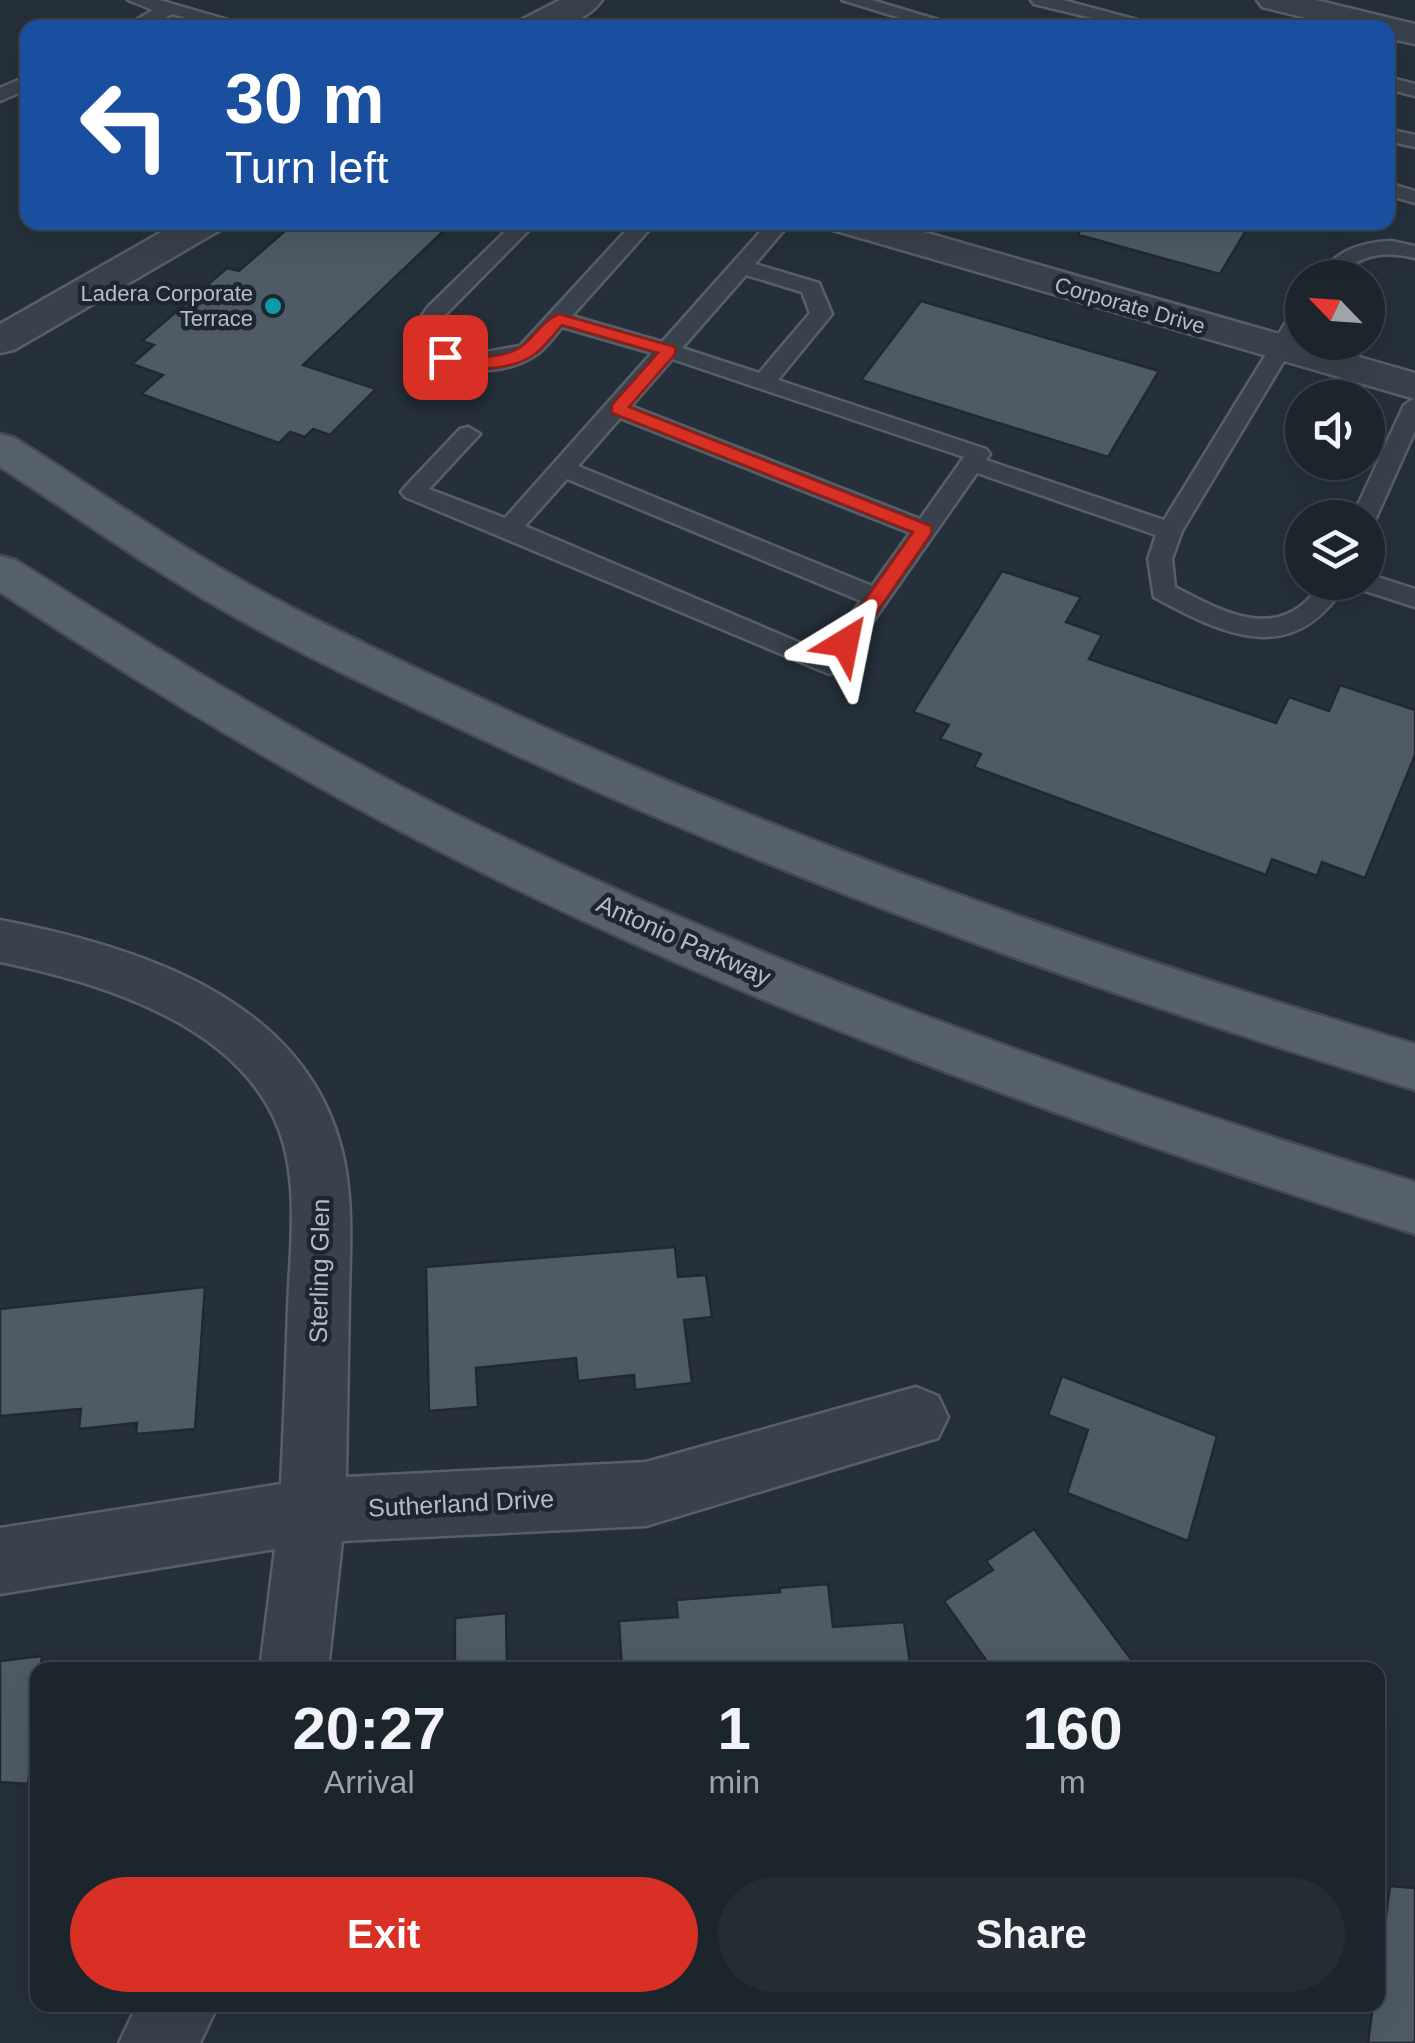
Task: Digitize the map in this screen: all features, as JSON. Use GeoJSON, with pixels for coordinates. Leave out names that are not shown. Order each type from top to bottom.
{"type":"FeatureCollection","features":[{"type":"Feature","properties":{"kind":"main road"},"geometry":{"type":"LineString","coordinates":[[0,448],[261,612],[625,783],[809,860],[1162,990],[1415,1066]]}},
{"type":"Feature","properties":{"kind":"main road","name":"Antonio Parkway"},"geometry":{"type":"LineString","coordinates":[[0,571],[124,652],[300,752],[450,834],[606,906],[829,1004],[1124,1112],[1415,1208]]}},
{"type":"Feature","properties":{"kind":"street"},"geometry":{"type":"LineString","coordinates":[[547,20],[586,0]]}},
{"type":"Feature","properties":{"kind":"street"},"geometry":{"type":"LineString","coordinates":[[1274,0],[1357,20]]}},
{"type":"Feature","properties":{"kind":"street"},"geometry":{"type":"LineString","coordinates":[[68,260],[122,230]]}},
{"type":"Feature","properties":{"kind":"street"},"geometry":{"type":"LineString","coordinates":[[0,341],[193,230]]}},
{"type":"Feature","properties":{"kind":"street","name":"Corporate Drive"},"geometry":{"type":"LineString","coordinates":[[874,230],[1415,386]]}},
{"type":"Feature","properties":{"kind":"street","name":"Sterling Glen"},"geometry":{"type":"LineString","coordinates":[[0,941],[93,963],[187,1001],[248,1044],[296,1102],[320,1184],[322,1218],[313,1512],[295,1662]]}},
{"type":"Feature","properties":{"kind":"street","name":"Sutherland Drive"},"geometry":{"type":"LineString","coordinates":[[0,1562],[313,1512],[646,1494],[916,1417]]}},
{"type":"Feature","properties":{"kind":"street"},"geometry":{"type":"LineString","coordinates":[[157,2043],[176,2012]]}},
{"type":"Feature","properties":{"kind":"lane"},"geometry":{"type":"LineString","coordinates":[[137,0],[217,20]]}},
{"type":"Feature","properties":{"kind":"lane"},"geometry":{"type":"LineString","coordinates":[[851,0],[930,20]]}},
{"type":"Feature","properties":{"kind":"lane"},"geometry":{"type":"LineString","coordinates":[[1040,0],[1143,20]]}},
{"type":"Feature","properties":{"kind":"lane"},"geometry":{"type":"LineString","coordinates":[[147,20],[170,8]]}},
{"type":"Feature","properties":{"kind":"lane"},"geometry":{"type":"LineString","coordinates":[[520,230],[434,312],[422,333],[430,349],[445,357],[474,363],[502,361],[528,351],[639,230]]}},
{"type":"Feature","properties":{"kind":"lane"},"geometry":{"type":"LineString","coordinates":[[510,530],[774,230]]}},
{"type":"Feature","properties":{"kind":"lane"},"geometry":{"type":"LineString","coordinates":[[1344,260],[1363,251],[1395,245],[1414,249]]}},
{"type":"Feature","properties":{"kind":"lane"},"geometry":{"type":"LineString","coordinates":[[742,267],[811,288],[820,314],[764,382]]}},
{"type":"Feature","properties":{"kind":"lane"},"geometry":{"type":"LineString","coordinates":[[468,434],[413,492],[829,666],[978,454],[669,351],[559,319]]}},
{"type":"Feature","properties":{"kind":"lane"},"geometry":{"type":"LineString","coordinates":[[1285,340],[1170,531],[1160,558],[1163,591],[1205,614],[1255,630],[1297,625],[1323,600]]}},
{"type":"Feature","properties":{"kind":"lane"},"geometry":{"type":"LineString","coordinates":[[1372,500],[1415,405]]}},
{"type":"Feature","properties":{"kind":"lane"},"geometry":{"type":"LineString","coordinates":[[618,409],[924,530]]}},
{"type":"Feature","properties":{"kind":"lane"},"geometry":{"type":"LineString","coordinates":[[972,463],[1170,531]]}},
{"type":"Feature","properties":{"kind":"lane"},"geometry":{"type":"LineString","coordinates":[[564,469],[877,598]]}},
{"type":"Feature","properties":{"kind":"lane"},"geometry":{"type":"LineString","coordinates":[[1385,588],[1415,598]]}},
{"type":"Feature","properties":{"kind":"building","name":"Ladera Corporate Terrace"},"geometry":{"type":"Polygon","coordinates":[[[286,230],[445,230],[303,365],[376,389],[330,435],[313,429],[305,437],[290,432],[279,443],[141,394],[163,375],[132,364],[154,345],[142,341],[227,268],[239,271],[286,230]]]}},
{"type":"Feature","properties":{"kind":"building"},"geometry":{"type":"Polygon","coordinates":[[[1079,230],[1246,230],[1220,274],[1079,235],[1079,230]]]}},
{"type":"Feature","properties":{"kind":"building"},"geometry":{"type":"Polygon","coordinates":[[[921,301],[1159,371],[1108,457],[861,380],[921,301]]]}},
{"type":"Feature","properties":{"kind":"building"},"geometry":{"type":"Polygon","coordinates":[[[1002,571],[1081,597],[1066,622],[1102,635],[1089,659],[1276,723],[1289,697],[1329,711],[1340,685],[1415,710],[1415,755],[1365,878],[1322,862],[1317,876],[1272,859],[1266,875],[974,767],[981,754],[940,739],[949,725],[913,712],[1002,571]]]}},
{"type":"Feature","properties":{"kind":"building"},"geometry":{"type":"Polygon","coordinates":[[[675,1247],[678,1277],[706,1275],[712,1317],[684,1320],[692,1383],[635,1390],[634,1375],[578,1381],[576,1358],[476,1368],[478,1407],[429,1411],[426,1267],[675,1247]]]}},
{"type":"Feature","properties":{"kind":"building"},"geometry":{"type":"Polygon","coordinates":[[[205,1287],[195,1429],[136,1434],[137,1423],[79,1429],[81,1409],[0,1416],[0,1309],[205,1287]]]}},
{"type":"Feature","properties":{"kind":"building"},"geometry":{"type":"Polygon","coordinates":[[[1062,1376],[1217,1436],[1188,1541],[1067,1493],[1088,1430],[1048,1415],[1062,1376]]]}},
{"type":"Feature","properties":{"kind":"building"},"geometry":{"type":"Polygon","coordinates":[[[1034,1529],[1133,1662],[987,1662],[944,1601],[993,1570],[986,1561],[1034,1529]]]}},
{"type":"Feature","properties":{"kind":"building"},"geometry":{"type":"Polygon","coordinates":[[[828,1584],[833,1627],[904,1622],[910,1662],[622,1662],[619,1621],[678,1617],[676,1600],[780,1592],[779,1588],[828,1584]]]}},
{"type":"Feature","properties":{"kind":"building"},"geometry":{"type":"Polygon","coordinates":[[[506,1613],[507,1662],[455,1662],[455,1618],[506,1613]]]}},
{"type":"Feature","properties":{"kind":"building"},"geometry":{"type":"Polygon","coordinates":[[[42,1656],[41,1662],[30,1662],[28,1784],[0,1782],[0,1661],[42,1656]]]}},
{"type":"Feature","properties":{"kind":"building"},"geometry":{"type":"Polygon","coordinates":[[[1390,1886],[1415,1888],[1415,2043],[1368,2043],[1372,2012],[1385,2012],[1385,1923],[1390,1886]]]}},
{"type":"Feature","properties":{"kind":"place","name":"Ladera Corporate Terrace"},"geometry":{"type":"Point","coordinates":[273,306]}},
{"type":"Feature","properties":{"kind":"route"},"geometry":{"type":"LineString","coordinates":[[445,357],[474,363],[502,361],[528,351],[559,319],[669,351],[618,409],[924,530],[845,643]]}}]}
